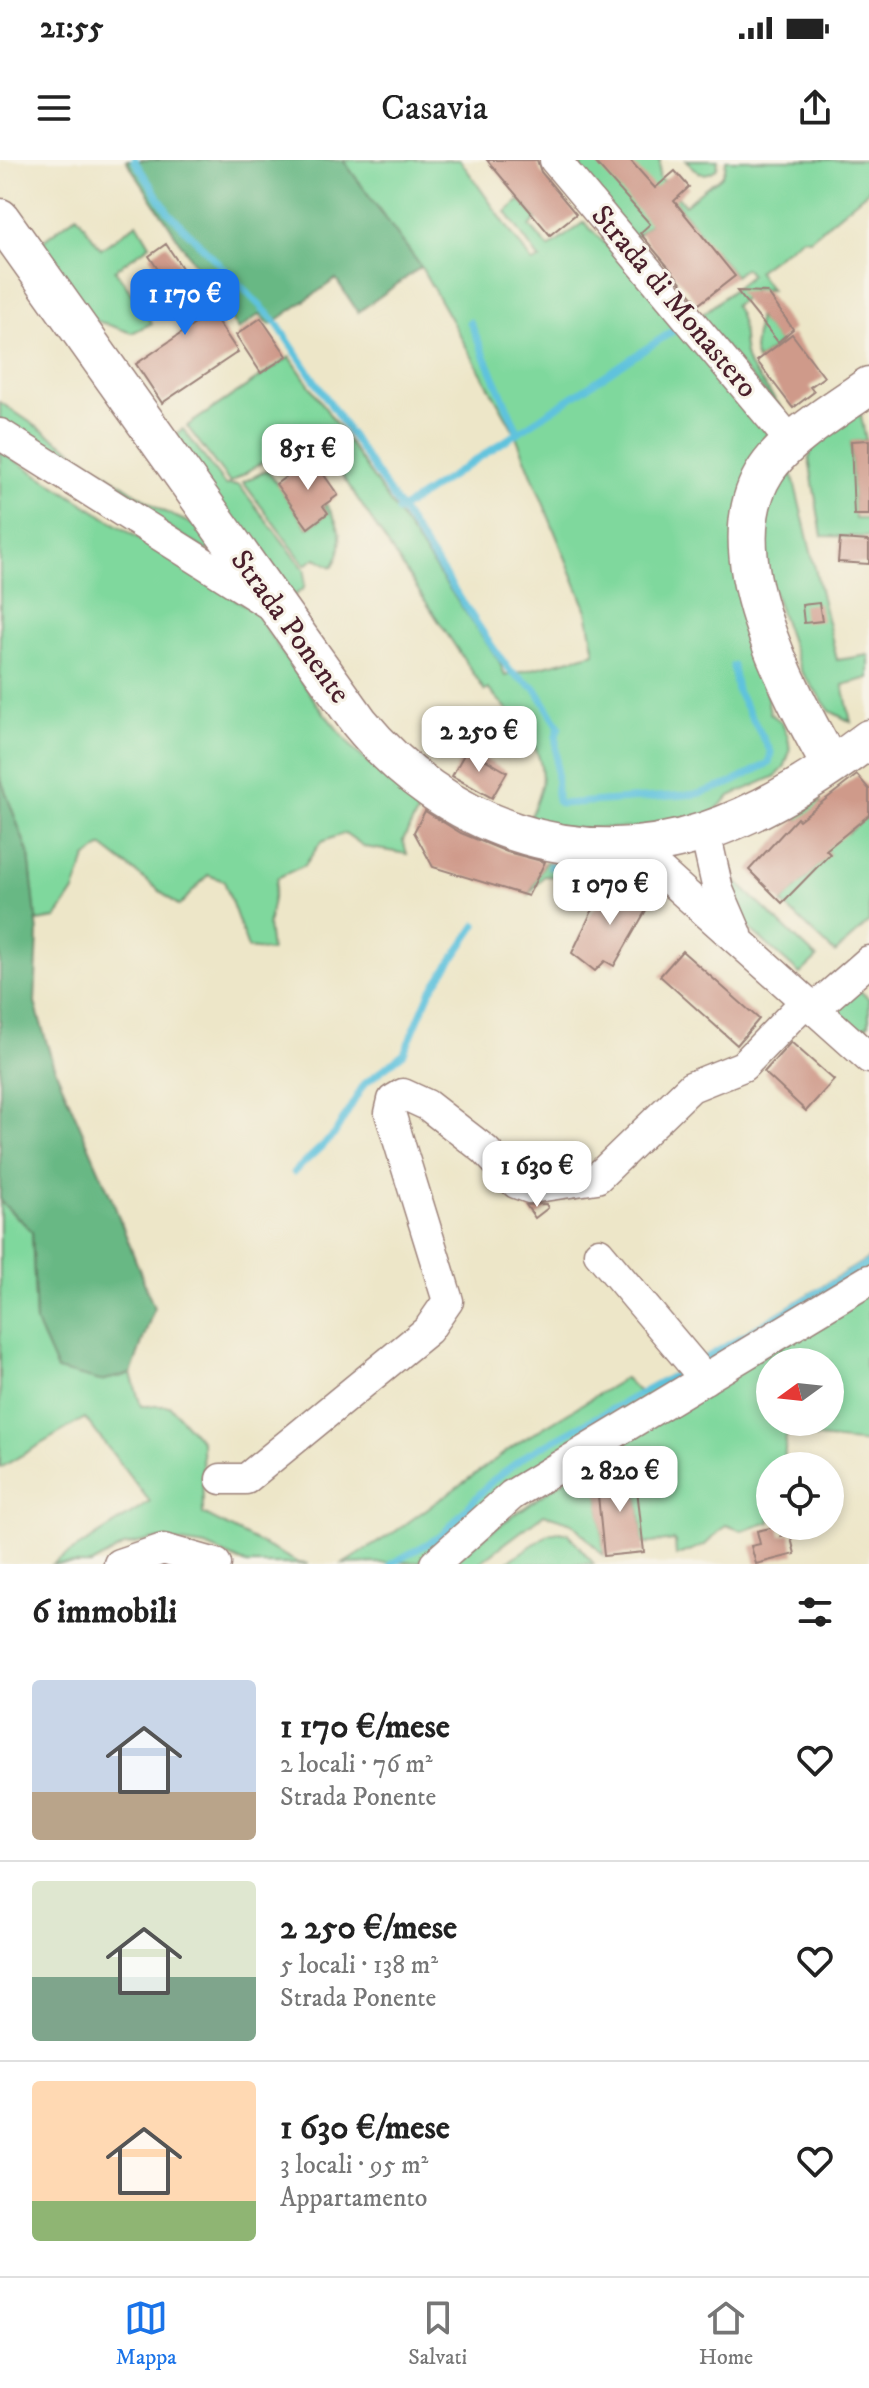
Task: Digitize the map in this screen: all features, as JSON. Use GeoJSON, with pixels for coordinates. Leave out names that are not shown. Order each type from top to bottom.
{"type":"FeatureCollection","features":[{"type":"Feature","properties":{"kind":"main road","name":"Strada Ponente"},"geometry":{"type":"LineString","coordinates":[[0,218],[375,742],[406,773],[443,800],[489,824],[530,837],[597,846],[632,846],[705,832],[761,809],[869,739]]}},
{"type":"Feature","properties":{"kind":"main road"},"geometry":{"type":"LineString","coordinates":[[831,766],[790,689],[768,637],[748,549],[749,516],[756,488],[767,467],[869,386]]}},
{"type":"Feature","properties":{"kind":"street","name":"Strada di Monastero"},"geometry":{"type":"LineString","coordinates":[[567,165],[793,444]]}},
{"type":"Feature","properties":{"kind":"street"},"geometry":{"type":"LineString","coordinates":[[0,434],[277,609]]}},
{"type":"Feature","properties":{"kind":"street"},"geometry":{"type":"LineString","coordinates":[[705,832],[718,890],[744,946]]}},
{"type":"Feature","properties":{"kind":"street"},"geometry":{"type":"LineString","coordinates":[[632,846],[869,1058]]}},
{"type":"Feature","properties":{"kind":"street"},"geometry":{"type":"LineString","coordinates":[[221,1479],[246,1479],[428,1330],[448,1301],[390,1113],[393,1100],[403,1094],[427,1105],[485,1150],[516,1183],[530,1188],[597,1178],[691,1087],[743,1066],[810,1005],[869,961]]}},
{"type":"Feature","properties":{"kind":"street"},"geometry":{"type":"LineString","coordinates":[[599,1253],[705,1379]]}},
{"type":"Feature","properties":{"kind":"street"},"geometry":{"type":"LineString","coordinates":[[435,1564],[512,1495],[869,1280]]}},
{"type":"Feature","properties":{"kind":"street"},"geometry":{"type":"LineString","coordinates":[[119,1564],[163,1549],[216,1564]]}},
{"type":"Feature","properties":{"kind":"green space"},"geometry":{"type":"Polygon","coordinates":[[[126,160],[343,160],[421,267],[358,312],[336,279],[270,325],[260,314],[238,330],[126,160]]]}},
{"type":"Feature","properties":{"kind":"green space"},"geometry":{"type":"Polygon","coordinates":[[[343,160],[460,160],[532,262],[540,260],[506,212],[520,200],[537,219],[530,226],[549,248],[584,222],[680,321],[763,419],[770,443],[760,660],[770,713],[782,723],[790,751],[784,768],[776,776],[730,796],[710,815],[669,828],[525,829],[541,786],[542,772],[534,745],[507,709],[488,689],[485,691],[312,430],[230,483],[187,426],[290,357],[499,661],[505,676],[595,653],[587,611],[514,431],[421,267],[343,160]]]}},
{"type":"Feature","properties":{"kind":"green space"},"geometry":{"type":"Polygon","coordinates":[[[585,160],[660,160],[659,177],[685,205],[720,178],[726,160],[869,160],[869,190],[810,239],[802,238],[757,271],[771,290],[755,289],[734,306],[741,320],[748,364],[796,427],[698,318],[751,275],[745,268],[735,276],[714,250],[701,259],[700,233],[675,202],[632,240],[579,171],[585,160]]]}},
{"type":"Feature","properties":{"kind":"green space"},"geometry":{"type":"Polygon","coordinates":[[[686,160],[718,160],[717,168],[704,174],[696,171],[686,160]]]}},
{"type":"Feature","properties":{"kind":"green space"},"geometry":{"type":"Polygon","coordinates":[[[77,215],[101,249],[137,223],[150,245],[115,270],[152,323],[132,333],[82,316],[34,248],[77,215]]]}},
{"type":"Feature","properties":{"kind":"green space"},"geometry":{"type":"Polygon","coordinates":[[[758,316],[780,343],[757,361],[754,350],[758,316]]]}},
{"type":"Feature","properties":{"kind":"green space"},"geometry":{"type":"Polygon","coordinates":[[[0,402],[161,510],[196,526],[210,546],[207,551],[0,423],[0,402]]]}},
{"type":"Feature","properties":{"kind":"green space"},"geometry":{"type":"Polygon","coordinates":[[[860,411],[866,440],[851,442],[855,519],[869,519],[869,537],[822,536],[809,459],[812,448],[860,411]]]}},
{"type":"Feature","properties":{"kind":"green space"},"geometry":{"type":"Polygon","coordinates":[[[183,429],[225,485],[239,485],[305,570],[304,588],[291,598],[169,438],[183,429]]]}},
{"type":"Feature","properties":{"kind":"green space"},"geometry":{"type":"Polygon","coordinates":[[[0,451],[254,611],[319,707],[355,751],[421,806],[403,840],[407,854],[365,847],[345,833],[321,842],[305,865],[277,878],[268,925],[271,951],[248,948],[224,881],[208,875],[179,906],[102,846],[86,858],[74,891],[56,918],[36,921],[29,855],[0,777],[0,451]]]}},
{"type":"Feature","properties":{"kind":"green space"},"geometry":{"type":"Polygon","coordinates":[[[267,470],[308,528],[328,513],[323,506],[326,504],[340,535],[337,559],[332,567],[316,558],[305,565],[243,482],[267,470]]]}},
{"type":"Feature","properties":{"kind":"green space"},"geometry":{"type":"Polygon","coordinates":[[[792,473],[837,660],[869,655],[869,678],[843,685],[851,722],[830,711],[801,671],[761,556],[771,494],[792,473]]]}},
{"type":"Feature","properties":{"kind":"green space"},"geometry":{"type":"Polygon","coordinates":[[[0,777],[29,855],[38,933],[35,1003],[53,1064],[113,1202],[154,1308],[131,1374],[100,1381],[57,1370],[36,1323],[32,1231],[0,1201],[0,777]]]}},
{"type":"Feature","properties":{"kind":"green space"},"geometry":{"type":"Polygon","coordinates":[[[818,799],[847,833],[869,815],[869,922],[835,953],[782,903],[829,854],[797,818],[818,799]]]}},
{"type":"Feature","properties":{"kind":"green space"},"geometry":{"type":"Polygon","coordinates":[[[545,862],[602,867],[602,880],[544,876],[528,896],[545,862]]]}},
{"type":"Feature","properties":{"kind":"green space"},"geometry":{"type":"Polygon","coordinates":[[[729,875],[817,958],[800,974],[738,918],[729,875]]]}},
{"type":"Feature","properties":{"kind":"green space"},"geometry":{"type":"Polygon","coordinates":[[[858,989],[869,999],[869,1023],[865,1027],[869,1031],[869,1045],[834,1009],[858,989]]]}},
{"type":"Feature","properties":{"kind":"green space"},"geometry":{"type":"Polygon","coordinates":[[[0,1201],[32,1231],[36,1323],[100,1381],[131,1374],[141,1406],[170,1406],[202,1442],[203,1514],[299,1563],[309,1564],[247,1564],[206,1546],[157,1539],[124,1546],[91,1564],[52,1564],[150,1502],[85,1418],[0,1468],[0,1201]]]}},
{"type":"Feature","properties":{"kind":"green space"},"geometry":{"type":"Polygon","coordinates":[[[869,1258],[869,1268],[507,1484],[419,1562],[343,1564],[396,1531],[521,1441],[625,1378],[639,1392],[869,1258]]]}},
{"type":"Feature","properties":{"kind":"green space"},"geometry":{"type":"Polygon","coordinates":[[[869,1293],[869,1357],[864,1358],[869,1383],[869,1443],[796,1436],[844,1436],[844,1348],[777,1348],[869,1293]]]}},
{"type":"Feature","properties":{"kind":"green space"},"geometry":{"type":"Polygon","coordinates":[[[756,1360],[756,1436],[786,1436],[785,1452],[756,1452],[756,1526],[742,1531],[726,1525],[705,1545],[676,1556],[675,1540],[643,1544],[636,1480],[671,1477],[670,1468],[597,1475],[604,1556],[572,1523],[544,1514],[478,1564],[449,1564],[550,1490],[756,1360]]]}},
{"type":"Feature","properties":{"kind":"green space"},"geometry":{"type":"Polygon","coordinates":[[[568,1533],[594,1564],[504,1564],[549,1534],[568,1533]]]}},
{"type":"Feature","properties":{"kind":"building"},"geometry":{"type":"Polygon","coordinates":[[[487,160],[537,160],[541,172],[576,214],[550,235],[487,160]]]}},
{"type":"Feature","properties":{"kind":"building"},"geometry":{"type":"Polygon","coordinates":[[[593,160],[630,160],[655,188],[675,171],[689,187],[674,201],[735,276],[699,304],[640,233],[650,224],[593,160]]]}},
{"type":"Feature","properties":{"kind":"building"},"geometry":{"type":"Polygon","coordinates":[[[166,244],[238,352],[162,403],[136,364],[195,324],[149,256],[166,244]]]}},
{"type":"Feature","properties":{"kind":"building"},"geometry":{"type":"Polygon","coordinates":[[[737,291],[767,292],[793,329],[778,342],[737,291]]]}},
{"type":"Feature","properties":{"kind":"building"},"geometry":{"type":"Polygon","coordinates":[[[261,318],[287,356],[261,373],[236,335],[261,318]]]}},
{"type":"Feature","properties":{"kind":"building"},"geometry":{"type":"Polygon","coordinates":[[[792,334],[824,377],[810,387],[814,392],[793,408],[757,361],[792,334]]]}},
{"type":"Feature","properties":{"kind":"building"},"geometry":{"type":"Polygon","coordinates":[[[869,440],[869,515],[854,515],[851,441],[869,440]]]}},
{"type":"Feature","properties":{"kind":"building"},"geometry":{"type":"Polygon","coordinates":[[[312,458],[338,495],[323,506],[328,513],[308,528],[276,484],[312,458]]]}},
{"type":"Feature","properties":{"kind":"building"},"geometry":{"type":"Polygon","coordinates":[[[840,539],[869,541],[869,564],[838,562],[840,539]]]}},
{"type":"Feature","properties":{"kind":"building"},"geometry":{"type":"Polygon","coordinates":[[[819,603],[822,621],[804,623],[802,605],[819,603]]]}},
{"type":"Feature","properties":{"kind":"building"},"geometry":{"type":"Polygon","coordinates":[[[467,749],[507,772],[492,798],[452,776],[467,749]]]}},
{"type":"Feature","properties":{"kind":"building"},"geometry":{"type":"Polygon","coordinates":[[[857,775],[869,789],[869,815],[826,850],[830,854],[782,903],[749,870],[797,818],[799,820],[857,775]]]}},
{"type":"Feature","properties":{"kind":"building"},"geometry":{"type":"Polygon","coordinates":[[[425,811],[461,833],[507,852],[545,862],[528,896],[433,867],[414,832],[425,811]]]}},
{"type":"Feature","properties":{"kind":"building"},"geometry":{"type":"Polygon","coordinates":[[[614,880],[649,905],[614,966],[605,961],[595,971],[572,953],[591,913],[614,880]]]}},
{"type":"Feature","properties":{"kind":"building"},"geometry":{"type":"Polygon","coordinates":[[[682,951],[759,1019],[737,1045],[660,976],[682,951]]]}},
{"type":"Feature","properties":{"kind":"building"},"geometry":{"type":"Polygon","coordinates":[[[791,1042],[834,1080],[806,1111],[764,1072],[791,1042]]]}},
{"type":"Feature","properties":{"kind":"building"},"geometry":{"type":"Polygon","coordinates":[[[546,1204],[548,1208],[535,1218],[526,1205],[546,1204]]]}},
{"type":"Feature","properties":{"kind":"building"},"geometry":{"type":"Polygon","coordinates":[[[635,1471],[644,1552],[604,1556],[596,1475],[635,1471]]]}},
{"type":"Feature","properties":{"kind":"building"},"geometry":{"type":"Polygon","coordinates":[[[759,1540],[792,1540],[795,1554],[756,1564],[751,1546],[760,1544],[759,1540]]]}},
{"type":"Feature","properties":{"kind":"waterway"},"geometry":{"type":"LineString","coordinates":[[134,160],[169,213],[275,321],[492,646],[511,672],[536,689],[559,727],[556,736],[557,801],[561,804],[698,794],[729,784],[769,763],[771,752],[737,691],[733,666]]}},
{"type":"Feature","properties":{"kind":"waterway"},"geometry":{"type":"LineString","coordinates":[[470,322],[518,432]]}},
{"type":"Feature","properties":{"kind":"waterway"},"geometry":{"type":"LineString","coordinates":[[398,511],[676,329]]}},
{"type":"Feature","properties":{"kind":"waterway"},"geometry":{"type":"LineString","coordinates":[[550,866],[601,872]]}},
{"type":"Feature","properties":{"kind":"waterway"},"geometry":{"type":"LineString","coordinates":[[294,1172],[334,1135],[364,1084],[404,1053],[430,992],[476,925]]}},
{"type":"Feature","properties":{"kind":"waterway"},"geometry":{"type":"LineString","coordinates":[[701,1361],[869,1262]]}},
{"type":"Feature","properties":{"kind":"waterway"},"geometry":{"type":"LineString","coordinates":[[391,1564],[441,1536],[492,1481],[528,1454],[688,1368]]}}]}
